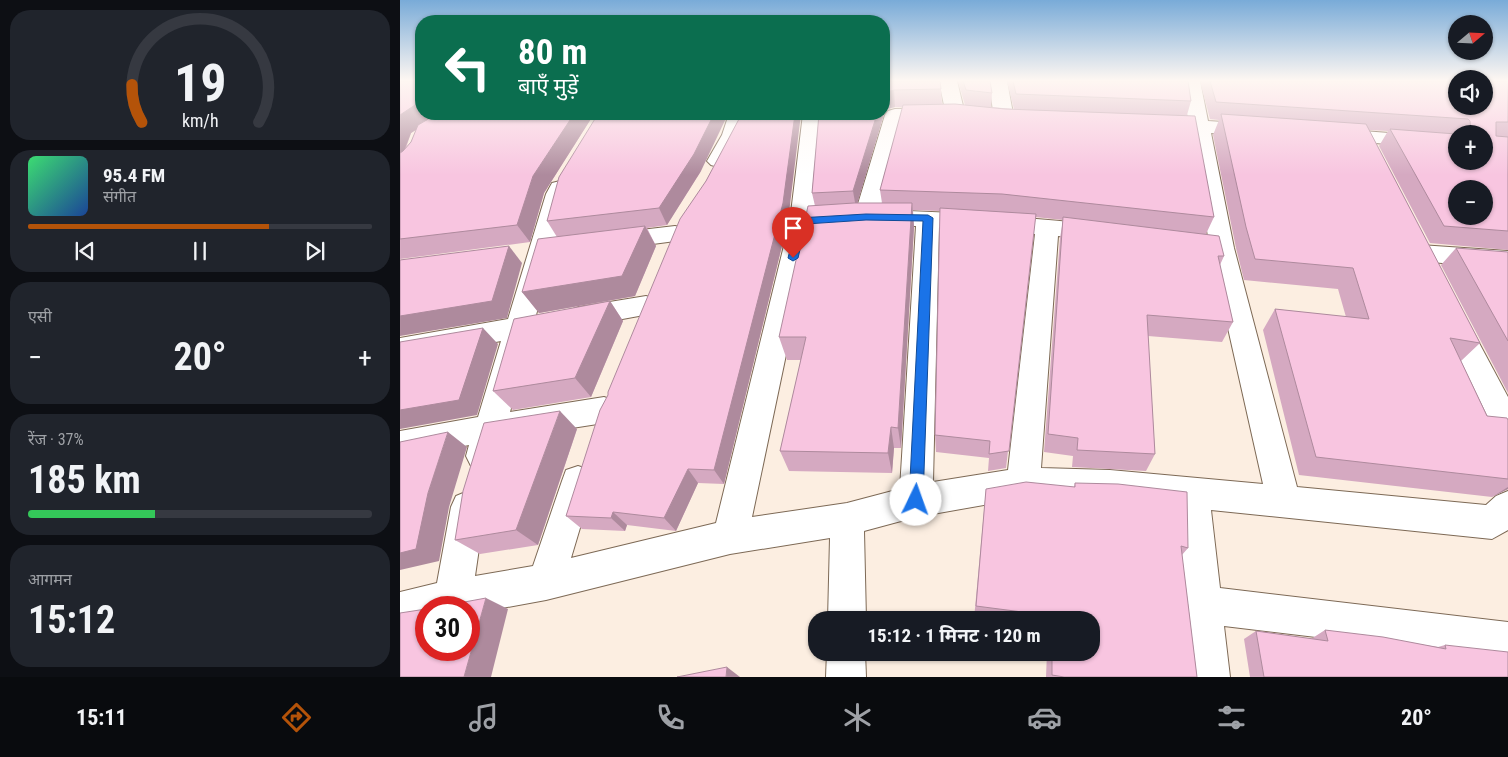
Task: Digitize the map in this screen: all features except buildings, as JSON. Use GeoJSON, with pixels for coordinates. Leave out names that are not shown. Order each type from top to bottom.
{"type":"FeatureCollection","features":[{"type":"Feature","properties":{"kind":"street"},"geometry":{"type":"LineString","coordinates":[[983,113],[988,117]]}},
{"type":"Feature","properties":{"kind":"street"},"geometry":{"type":"LineString","coordinates":[[988,117],[989,113]]}},
{"type":"Feature","properties":{"kind":"street"},"geometry":{"type":"LineString","coordinates":[[1197,113],[1212,247],[1284,502]]}},
{"type":"Feature","properties":{"kind":"street"},"geometry":{"type":"LineString","coordinates":[[890,114],[988,117]]}},
{"type":"Feature","properties":{"kind":"street"},"geometry":{"type":"LineString","coordinates":[[707,182],[732,135],[737,120]]}},
{"type":"Feature","properties":{"kind":"street"},"geometry":{"type":"LineString","coordinates":[[730,537],[811,220],[812,120]]}},
{"type":"Feature","properties":{"kind":"street"},"geometry":{"type":"LineString","coordinates":[[887,120],[857,217],[928,218],[1047,227],[1125,236]]}},
{"type":"Feature","properties":{"kind":"street"},"geometry":{"type":"LineString","coordinates":[[1141,124],[1276,131]]}},
{"type":"Feature","properties":{"kind":"street"},"geometry":{"type":"LineString","coordinates":[[1314,134],[1448,143]]}},
{"type":"Feature","properties":{"kind":"street"},"geometry":{"type":"LineString","coordinates":[[1362,137],[1376,164]]}},
{"type":"Feature","properties":{"kind":"street"},"geometry":{"type":"LineString","coordinates":[[453,596],[468,507],[519,327],[551,249],[557,194],[571,170]]}},
{"type":"Feature","properties":{"kind":"street"},"geometry":{"type":"LineString","coordinates":[[916,500],[928,218]]}},
{"type":"Feature","properties":{"kind":"street"},"geometry":{"type":"LineString","coordinates":[[589,244],[683,223],[635,332]]}},
{"type":"Feature","properties":{"kind":"street"},"geometry":{"type":"LineString","coordinates":[[1023,483],[1047,227]]}},
{"type":"Feature","properties":{"kind":"street"},"geometry":{"type":"LineString","coordinates":[[1508,260],[1416,244],[1508,427]]}},
{"type":"Feature","properties":{"kind":"street"},"geometry":{"type":"LineString","coordinates":[[513,254],[551,249]]}},
{"type":"Feature","properties":{"kind":"street"},"geometry":{"type":"LineString","coordinates":[[400,349],[646,306]]}},
{"type":"Feature","properties":{"kind":"street"},"geometry":{"type":"LineString","coordinates":[[400,445],[490,428],[599,420],[546,582]]}},
{"type":"Feature","properties":{"kind":"street"},"geometry":{"type":"LineString","coordinates":[[465,596],[546,582],[730,537],[847,519],[916,500],[1023,483],[1110,485],[1492,522],[1508,507]]}},
{"type":"Feature","properties":{"kind":"street"},"geometry":{"type":"LineString","coordinates":[[1194,493],[1202,605],[1210,677]]}},
{"type":"Feature","properties":{"kind":"street"},"geometry":{"type":"LineString","coordinates":[[847,519],[847,611]]}},
{"type":"Feature","properties":{"kind":"street"},"geometry":{"type":"LineString","coordinates":[[1202,605],[1508,641]]}},
{"type":"Feature","properties":{"kind":"street"},"geometry":{"type":"LineString","coordinates":[[400,611],[415,607]]}},
{"type":"Feature","properties":{"kind":"street"},"geometry":{"type":"LineString","coordinates":[[846,661],[846,677]]}},
{"type":"Feature","properties":{"kind":"route"},"geometry":{"type":"LineString","coordinates":[[793,258],[802,221],[866,217],[928,218],[916,500]]}}]}
